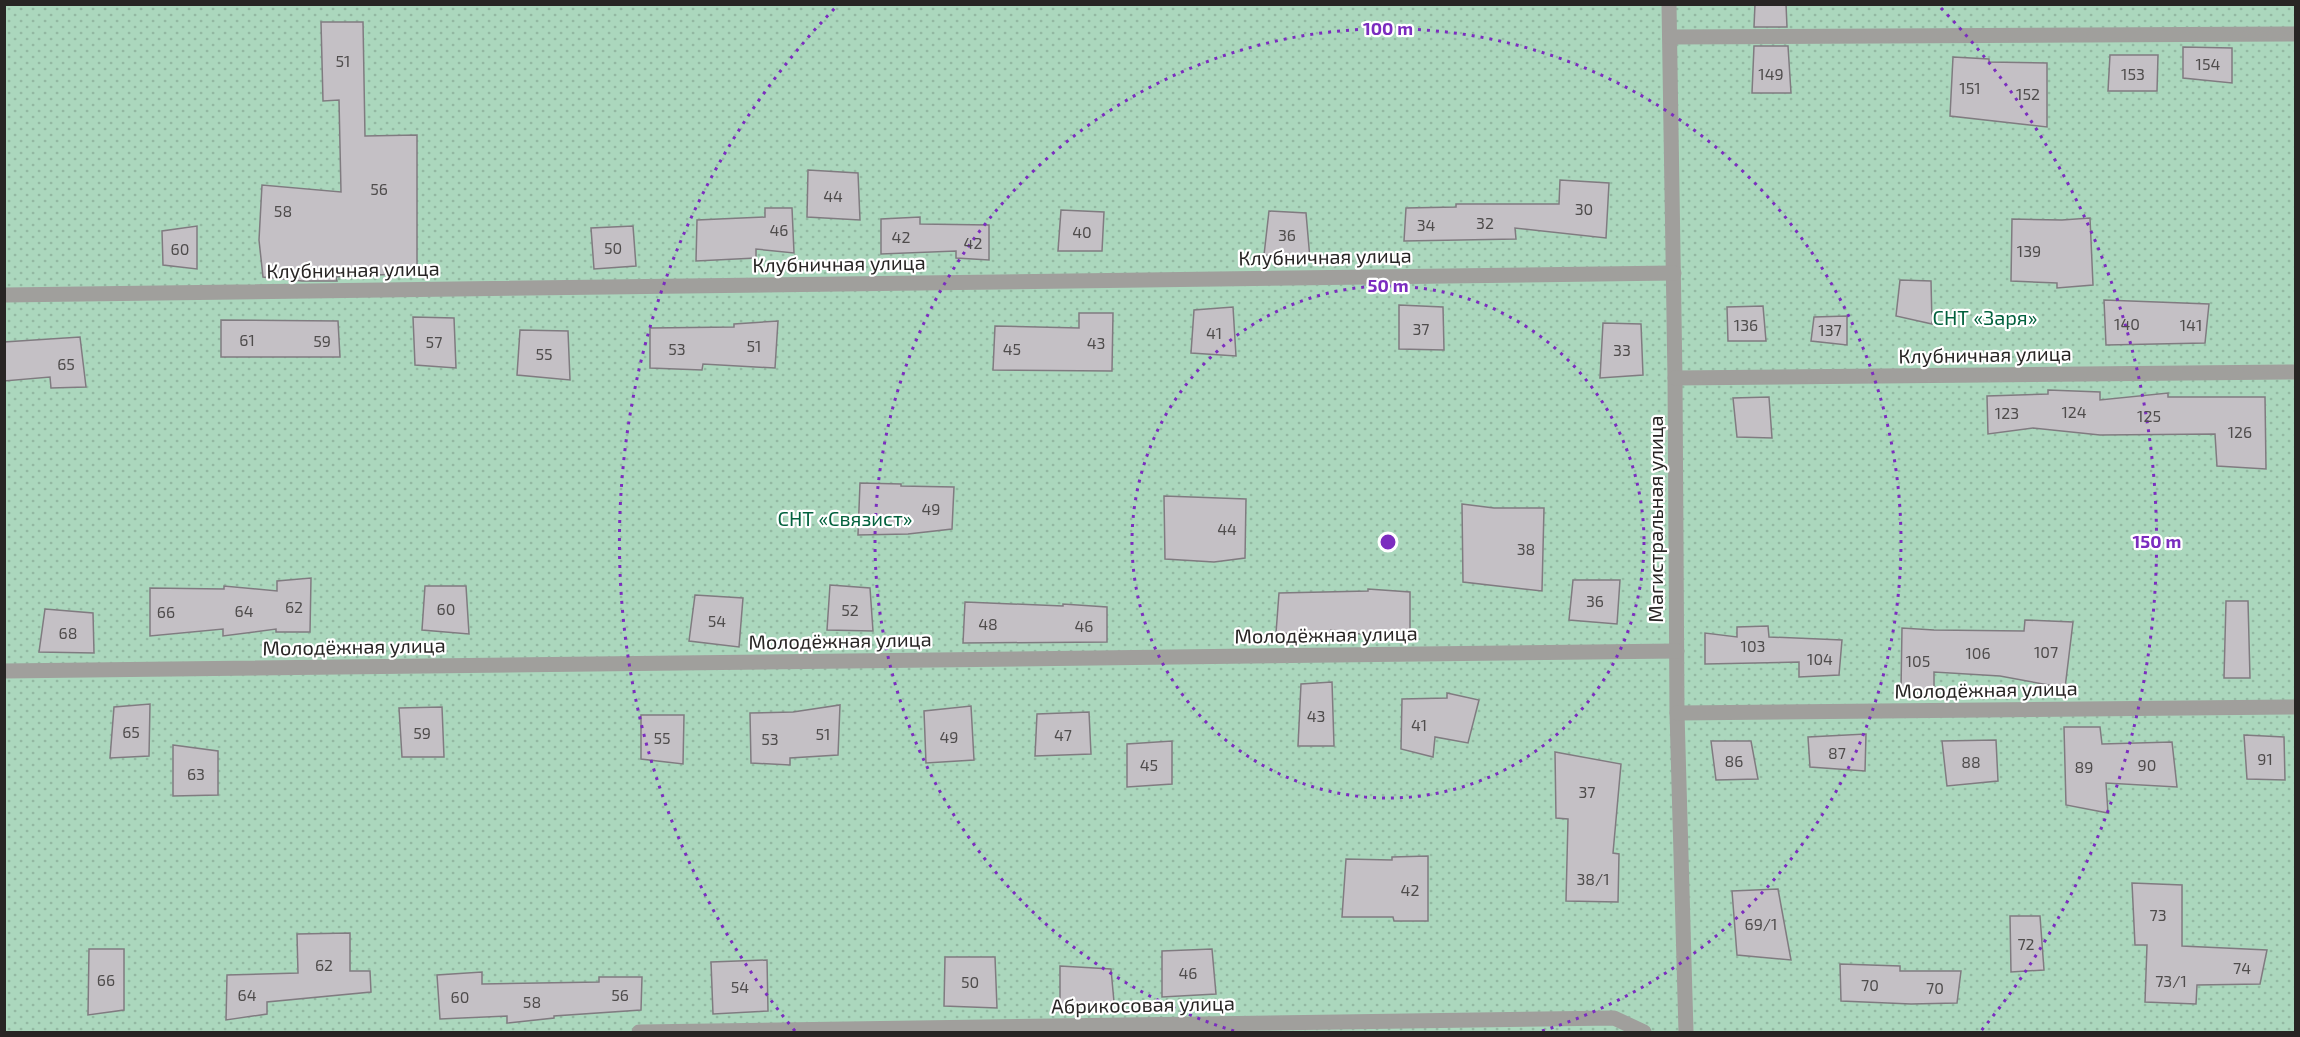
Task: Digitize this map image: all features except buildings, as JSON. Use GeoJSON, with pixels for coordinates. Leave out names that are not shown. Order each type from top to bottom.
{"type":"FeatureCollection","features":[{"type":"Feature","properties":{"kind":"street","name":"Магистральная улица"},"geometry":{"type":"LineString","coordinates":[[1669,4],[1674,273],[1677,713],[1686,1032]]}},
{"type":"Feature","properties":{"kind":"street"},"geometry":{"type":"LineString","coordinates":[[1670,37],[2295,34]]}},
{"type":"Feature","properties":{"kind":"street","name":"Клубничная улица"},"geometry":{"type":"LineString","coordinates":[[4,295],[1674,273]]}},
{"type":"Feature","properties":{"kind":"street","name":"Клубничная улица"},"geometry":{"type":"LineString","coordinates":[[1675,378],[2295,372]]}},
{"type":"Feature","properties":{"kind":"street","name":"Молодёжная улица"},"geometry":{"type":"LineString","coordinates":[[4,671],[1677,651]]}},
{"type":"Feature","properties":{"kind":"street","name":"Молодёжная улица"},"geometry":{"type":"LineString","coordinates":[[1677,713],[2295,707]]}},
{"type":"Feature","properties":{"kind":"street","name":"Абрикосовая улица"},"geometry":{"type":"LineString","coordinates":[[639,1032],[1614,1018],[1644,1032]]}},
{"type":"Feature","properties":{"kind":"green space","name":"СНТ «Связист»"},"geometry":{"type":"Polygon","coordinates":[[[5,5],[2295,5],[2295,1032],[5,1032],[5,5]]]}},
{"type":"Feature","properties":{"kind":"park label","name":"СНТ «Заря»"},"geometry":{"type":"Point","coordinates":[1985,317]}}]}
